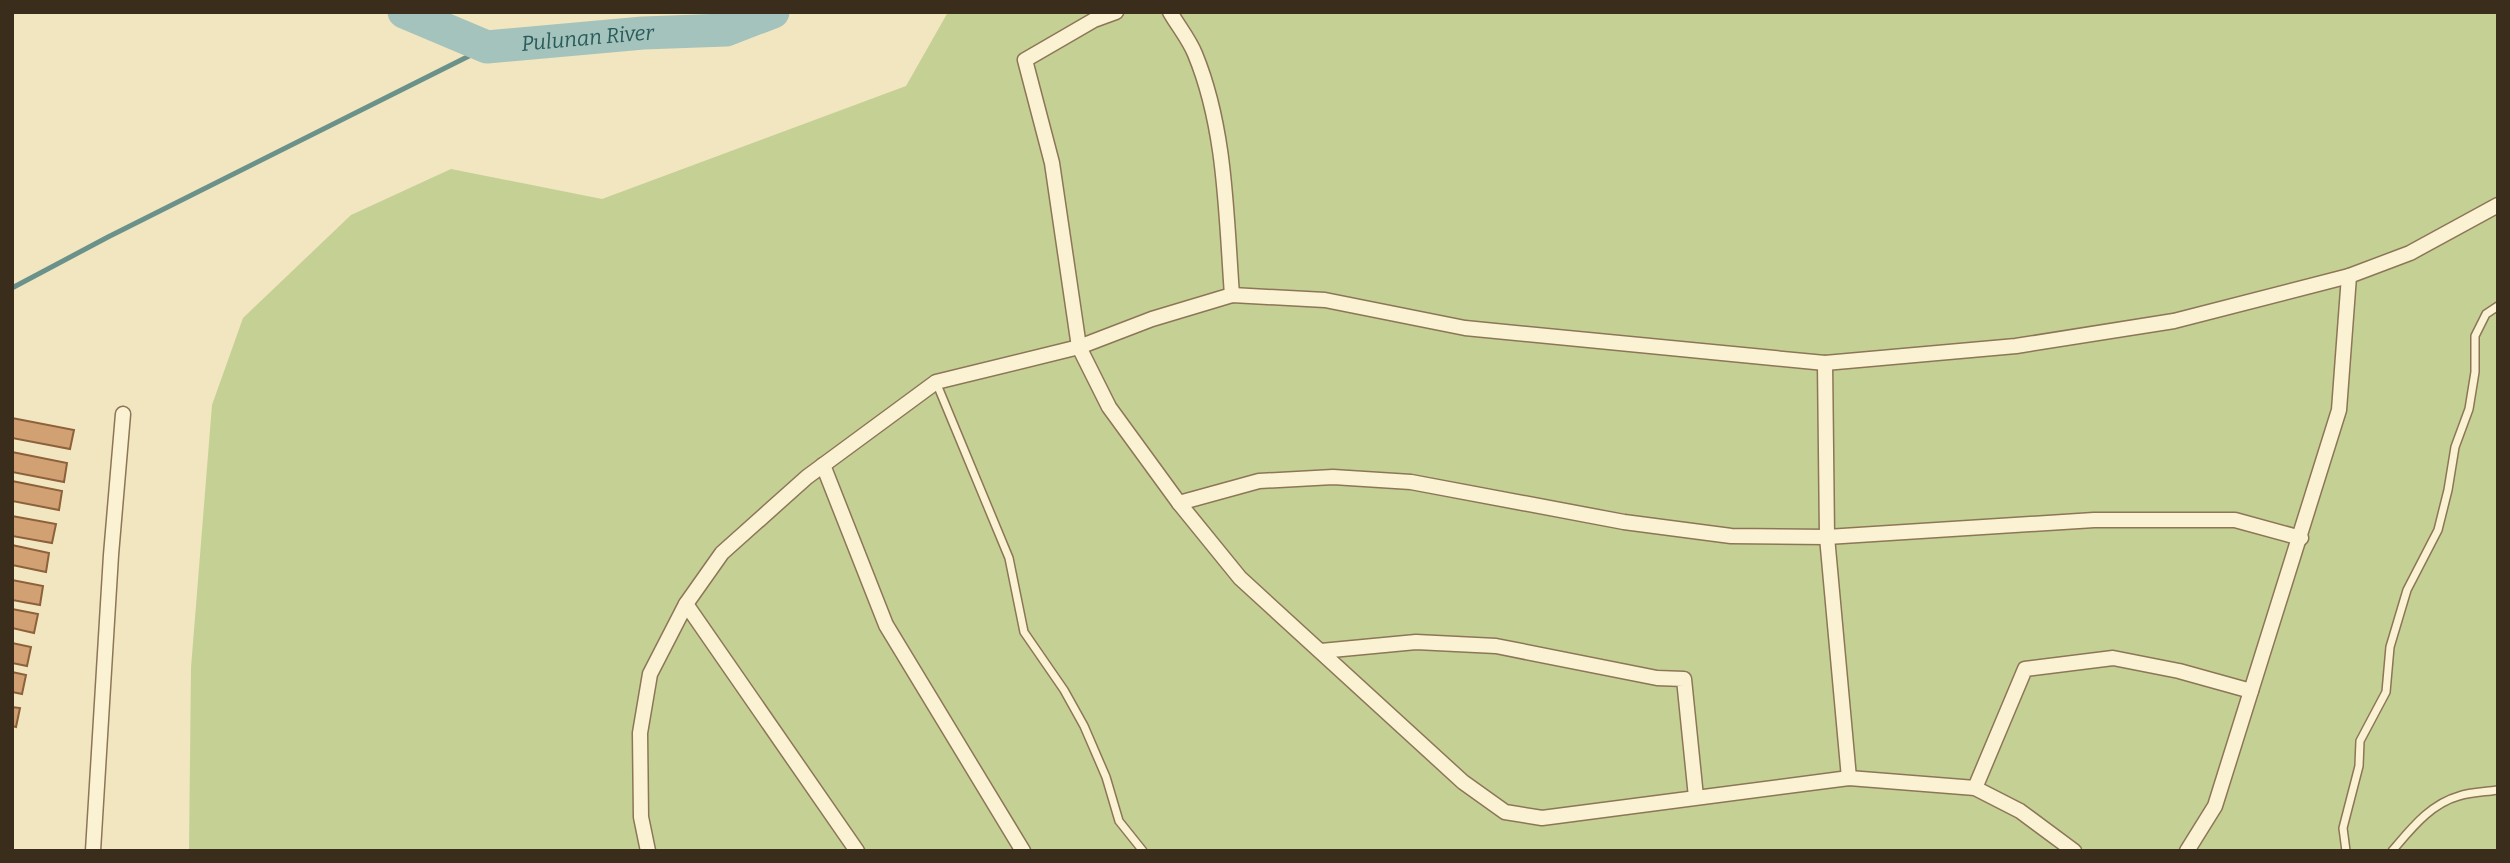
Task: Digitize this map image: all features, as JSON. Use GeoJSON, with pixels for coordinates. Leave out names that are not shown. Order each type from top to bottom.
{"type":"FeatureCollection","features":[{"type":"Feature","properties":{"kind":"street"},"geometry":{"type":"LineString","coordinates":[[1116,12],[1094,20],[1025,61],[1052,163],[1079,347],[1109,407],[1179,503],[1240,578],[1462,782],[1505,812],[1542,818],[1849,778],[1975,788],[2020,811],[2074,851]]}},
{"type":"Feature","properties":{"kind":"street"},"geometry":{"type":"LineString","coordinates":[[1170,12],[1194,51],[1212,103],[1224,192],[1232,295]]}},
{"type":"Feature","properties":{"kind":"street"},"geometry":{"type":"LineString","coordinates":[[648,851],[641,817],[640,733],[650,674],[687,604],[722,553],[823,465],[936,382],[1079,347],[1152,319],[1232,295],[1325,300],[1465,328],[1825,363],[2016,346],[2161,323],[2349,276],[2410,253],[2498,205]]}},
{"type":"Feature","properties":{"kind":"street"},"geometry":{"type":"LineString","coordinates":[[2187,851],[2215,806],[2339,410],[2349,276]]}},
{"type":"Feature","properties":{"kind":"street"},"geometry":{"type":"LineString","coordinates":[[1825,363],[1827,537],[1849,778]]}},
{"type":"Feature","properties":{"kind":"street"},"geometry":{"type":"LineString","coordinates":[[93,851],[111,555],[123,414]]}},
{"type":"Feature","properties":{"kind":"street"},"geometry":{"type":"LineString","coordinates":[[823,465],[886,625],[1023,851]]}},
{"type":"Feature","properties":{"kind":"street"},"geometry":{"type":"LineString","coordinates":[[1179,503],[1259,481],[1333,477],[1411,482],[1624,522],[1731,536],[1827,537],[2107,520],[2235,520],[2301,538]]}},
{"type":"Feature","properties":{"kind":"street"},"geometry":{"type":"LineString","coordinates":[[687,604],[857,851]]}},
{"type":"Feature","properties":{"kind":"street"},"geometry":{"type":"LineString","coordinates":[[1321,651],[1416,642],[1496,646],[1657,678],[1684,679],[1696,797]]}},
{"type":"Feature","properties":{"kind":"street"},"geometry":{"type":"LineString","coordinates":[[1975,788],[2025,669],[2113,658],[2179,671],[2251,691]]}},
{"type":"Feature","properties":{"kind":"lane"},"geometry":{"type":"LineString","coordinates":[[2346,851],[2343,828],[2358,766],[2360,741],[2386,692],[2390,647],[2403,602],[2438,530],[2455,447],[2469,410],[2475,372],[2475,336],[2486,314],[2498,306]]}},
{"type":"Feature","properties":{"kind":"lane"},"geometry":{"type":"LineString","coordinates":[[936,382],[1009,558],[1024,632],[1064,690],[1084,726],[1106,777],[1119,821],[1143,851]]}},
{"type":"Feature","properties":{"kind":"lane"},"geometry":{"type":"LineString","coordinates":[[2392,851],[2421,818],[2440,804],[2459,796],[2498,790]]}},
{"type":"Feature","properties":{"kind":"green space"},"geometry":{"type":"Polygon","coordinates":[[[948,12],[2498,12],[2498,851],[189,851],[191,668],[212,405],[243,318],[351,215],[451,169],[602,199],[906,86],[948,12]]]}},
{"type":"Feature","properties":{"kind":"building"},"geometry":{"type":"Polygon","coordinates":[[[12,418],[74,430],[70,449],[12,438],[12,418]]]}},
{"type":"Feature","properties":{"kind":"building"},"geometry":{"type":"Polygon","coordinates":[[[12,452],[67,463],[64,482],[12,472],[12,452]]]}},
{"type":"Feature","properties":{"kind":"building"},"geometry":{"type":"Polygon","coordinates":[[[12,481],[62,491],[59,510],[12,501],[12,481]]]}},
{"type":"Feature","properties":{"kind":"building"},"geometry":{"type":"Polygon","coordinates":[[[12,516],[56,524],[52,543],[12,536],[12,516]]]}},
{"type":"Feature","properties":{"kind":"building"},"geometry":{"type":"Polygon","coordinates":[[[12,545],[49,553],[46,572],[12,565],[12,545]]]}},
{"type":"Feature","properties":{"kind":"building"},"geometry":{"type":"Polygon","coordinates":[[[12,580],[43,586],[40,605],[12,600],[12,580]]]}},
{"type":"Feature","properties":{"kind":"building"},"geometry":{"type":"Polygon","coordinates":[[[12,609],[38,614],[34,633],[12,628],[12,609]]]}},
{"type":"Feature","properties":{"kind":"building"},"geometry":{"type":"Polygon","coordinates":[[[12,643],[31,647],[27,666],[12,663],[12,643]]]}},
{"type":"Feature","properties":{"kind":"building"},"geometry":{"type":"Polygon","coordinates":[[[12,672],[26,675],[22,694],[12,692],[12,672]]]}},
{"type":"Feature","properties":{"kind":"building"},"geometry":{"type":"Polygon","coordinates":[[[12,707],[20,708],[16,727],[12,726],[12,707]]]}},
{"type":"Feature","properties":{"kind":"waterway","name":"Pulunan River"},"geometry":{"type":"LineString","coordinates":[[404,12],[487,47],[643,33],[726,30],[773,12]]}},
{"type":"Feature","properties":{"kind":"waterway"},"geometry":{"type":"LineString","coordinates":[[12,288],[487,47]]}}]}
